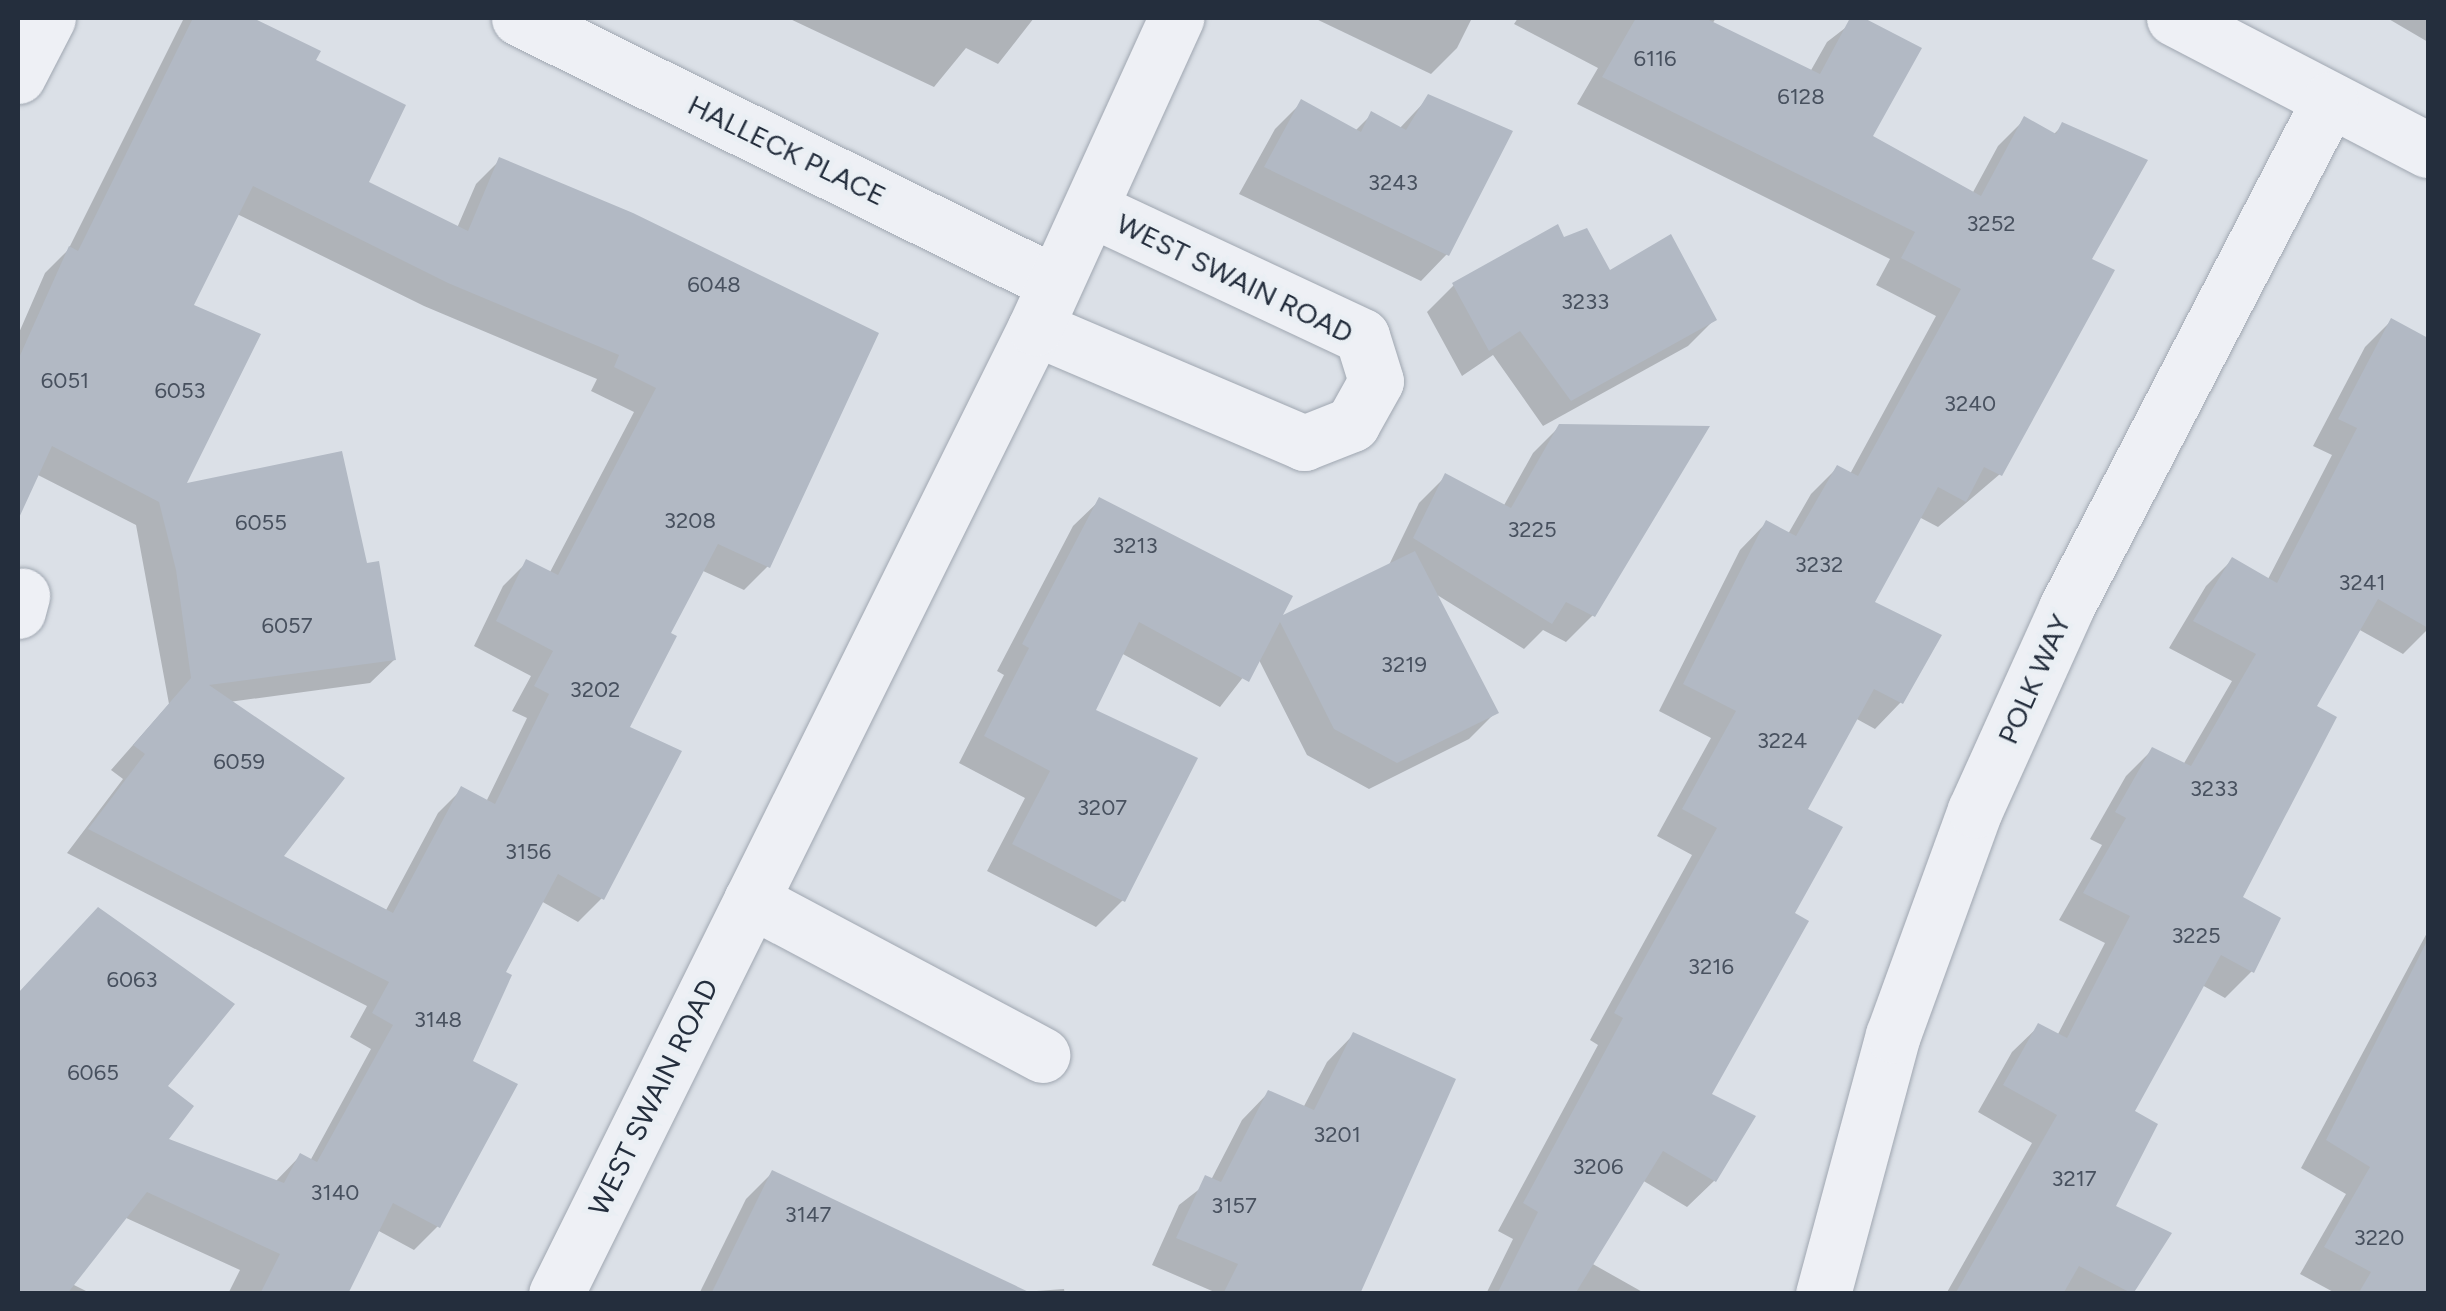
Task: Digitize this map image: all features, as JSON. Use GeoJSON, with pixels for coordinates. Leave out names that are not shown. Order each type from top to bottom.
{"type":"FeatureCollection","features":[{"type":"Feature","properties":{"kind":"street"},"geometry":{"type":"LineString","coordinates":[[18,76],[48,18]]}},
{"type":"Feature","properties":{"kind":"street","name":"HALLECK PLACE"},"geometry":{"type":"LineString","coordinates":[[519,18],[1045,306]]}},
{"type":"Feature","properties":{"kind":"street","name":"WEST SWAIN ROAD"},"geometry":{"type":"LineString","coordinates":[[556,1294],[1045,306],[1176,18]]}},
{"type":"Feature","properties":{"kind":"street"},"geometry":{"type":"LineString","coordinates":[[2174,18],[2428,150]]}},
{"type":"Feature","properties":{"kind":"street","name":"POLK WAY"},"geometry":{"type":"LineString","coordinates":[[1823,1294],[1893,1035],[1975,810],[2066,608],[2330,100]]}},
{"type":"Feature","properties":{"kind":"street","name":"WEST SWAIN ROAD"},"geometry":{"type":"LineString","coordinates":[[1045,306],[1304,443],[1352,424],[1376,380],[1362,336],[1091,209]]}},
{"type":"Feature","properties":{"kind":"street"},"geometry":{"type":"LineString","coordinates":[[751,900],[1042,1055]]}},
{"type":"Feature","properties":{"kind":"building"},"geometry":{"type":"Polygon","coordinates":[[[193,18],[253,18],[321,51],[316,60],[406,105],[369,182],[468,231],[499,157],[633,213],[879,333],[770,568],[718,544],[671,633],[677,636],[630,727],[682,751],[604,900],[558,874],[506,972],[512,975],[473,1061],[518,1084],[440,1228],[393,1203],[348,1294],[260,1294],[280,1254],[147,1192],[67,1294],[18,1294],[18,993],[98,907],[235,1004],[168,1086],[194,1106],[169,1139],[284,1183],[300,1153],[317,1162],[393,1025],[372,1013],[389,982],[88,829],[145,754],[133,745],[191,678],[176,570],[159,502],[52,446],[18,520],[18,360],[69,246],[78,251],[193,18]],[[253,186],[194,305],[261,334],[187,483],[342,451],[367,563],[379,561],[396,660],[209,685],[345,778],[284,856],[393,913],[461,786],[495,804],[549,694],[534,686],[553,651],[496,621],[526,559],[558,575],[656,388],[614,367],[619,355],[448,283],[253,186]]]}},
{"type":"Feature","properties":{"kind":"building"},"geometry":{"type":"Polygon","coordinates":[[[1636,18],[1705,18],[1820,74],[1850,18],[1864,18],[1922,48],[1873,136],[1981,196],[2024,116],[2056,134],[2062,122],[2148,160],[2092,259],[2115,270],[2002,476],[1984,467],[1966,502],[1938,487],[1875,602],[1942,635],[1903,704],[1874,689],[1808,809],[1843,827],[1795,913],[1809,921],[1712,1094],[1756,1116],[1716,1182],[1663,1151],[1575,1294],[1497,1294],[1538,1212],[1523,1203],[1623,1018],[1614,1013],[1717,828],[1682,809],[1736,711],[1683,684],[1766,520],[1796,536],[1837,465],[1858,476],[1961,289],[1901,258],[1915,232],[1602,77],[1636,18]]]}},
{"type":"Feature","properties":{"kind":"building"},"geometry":{"type":"Polygon","coordinates":[[[1428,94],[1513,131],[1449,256],[1264,167],[1301,99],[1361,132],[1371,111],[1406,130],[1428,94]]]}},
{"type":"Feature","properties":{"kind":"building"},"geometry":{"type":"Polygon","coordinates":[[[1558,224],[1564,237],[1587,228],[1610,270],[1671,234],[1717,320],[1571,401],[1520,331],[1489,351],[1452,283],[1558,224]]]}},
{"type":"Feature","properties":{"kind":"building"},"geometry":{"type":"Polygon","coordinates":[[[2391,318],[2428,338],[2428,628],[2378,599],[2317,706],[2337,717],[2243,897],[2281,918],[2254,973],[2221,955],[2135,1111],[2158,1124],[2116,1206],[2172,1233],[2133,1294],[2079,1266],[2063,1294],[1955,1294],[2057,1115],[2003,1085],[2038,1023],[2067,1038],[2130,916],[2083,893],[2126,818],[2115,812],[2152,747],[2191,766],[2256,654],[2193,621],[2232,557],[2277,583],[2357,428],[2338,419],[2391,318]]]}},
{"type":"Feature","properties":{"kind":"building"},"geometry":{"type":"Polygon","coordinates":[[[1559,424],[1710,426],[1595,617],[1566,602],[1552,624],[1413,538],[1445,473],[1511,508],[1559,424]]]}},
{"type":"Feature","properties":{"kind":"building"},"geometry":{"type":"Polygon","coordinates":[[[1099,497],[1293,596],[1283,615],[1415,551],[1499,713],[1397,763],[1334,729],[1280,622],[1249,682],[1139,622],[1096,710],[1198,758],[1125,902],[1012,844],[1050,771],[984,736],[1029,648],[1022,644],[1099,497]]]}},
{"type":"Feature","properties":{"kind":"building"},"geometry":{"type":"Polygon","coordinates":[[[2428,939],[2428,1294],[2358,1294],[2371,1272],[2324,1247],[2370,1167],[2326,1140],[2428,939]]]}},
{"type":"Feature","properties":{"kind":"building"},"geometry":{"type":"Polygon","coordinates":[[[1353,1032],[1456,1079],[1360,1294],[1223,1294],[1238,1264],[1176,1238],[1205,1175],[1221,1182],[1268,1090],[1314,1110],[1353,1032]]]}},
{"type":"Feature","properties":{"kind":"building"},"geometry":{"type":"Polygon","coordinates":[[[772,1170],[1033,1294],[711,1294],[772,1170]]]}}]}
